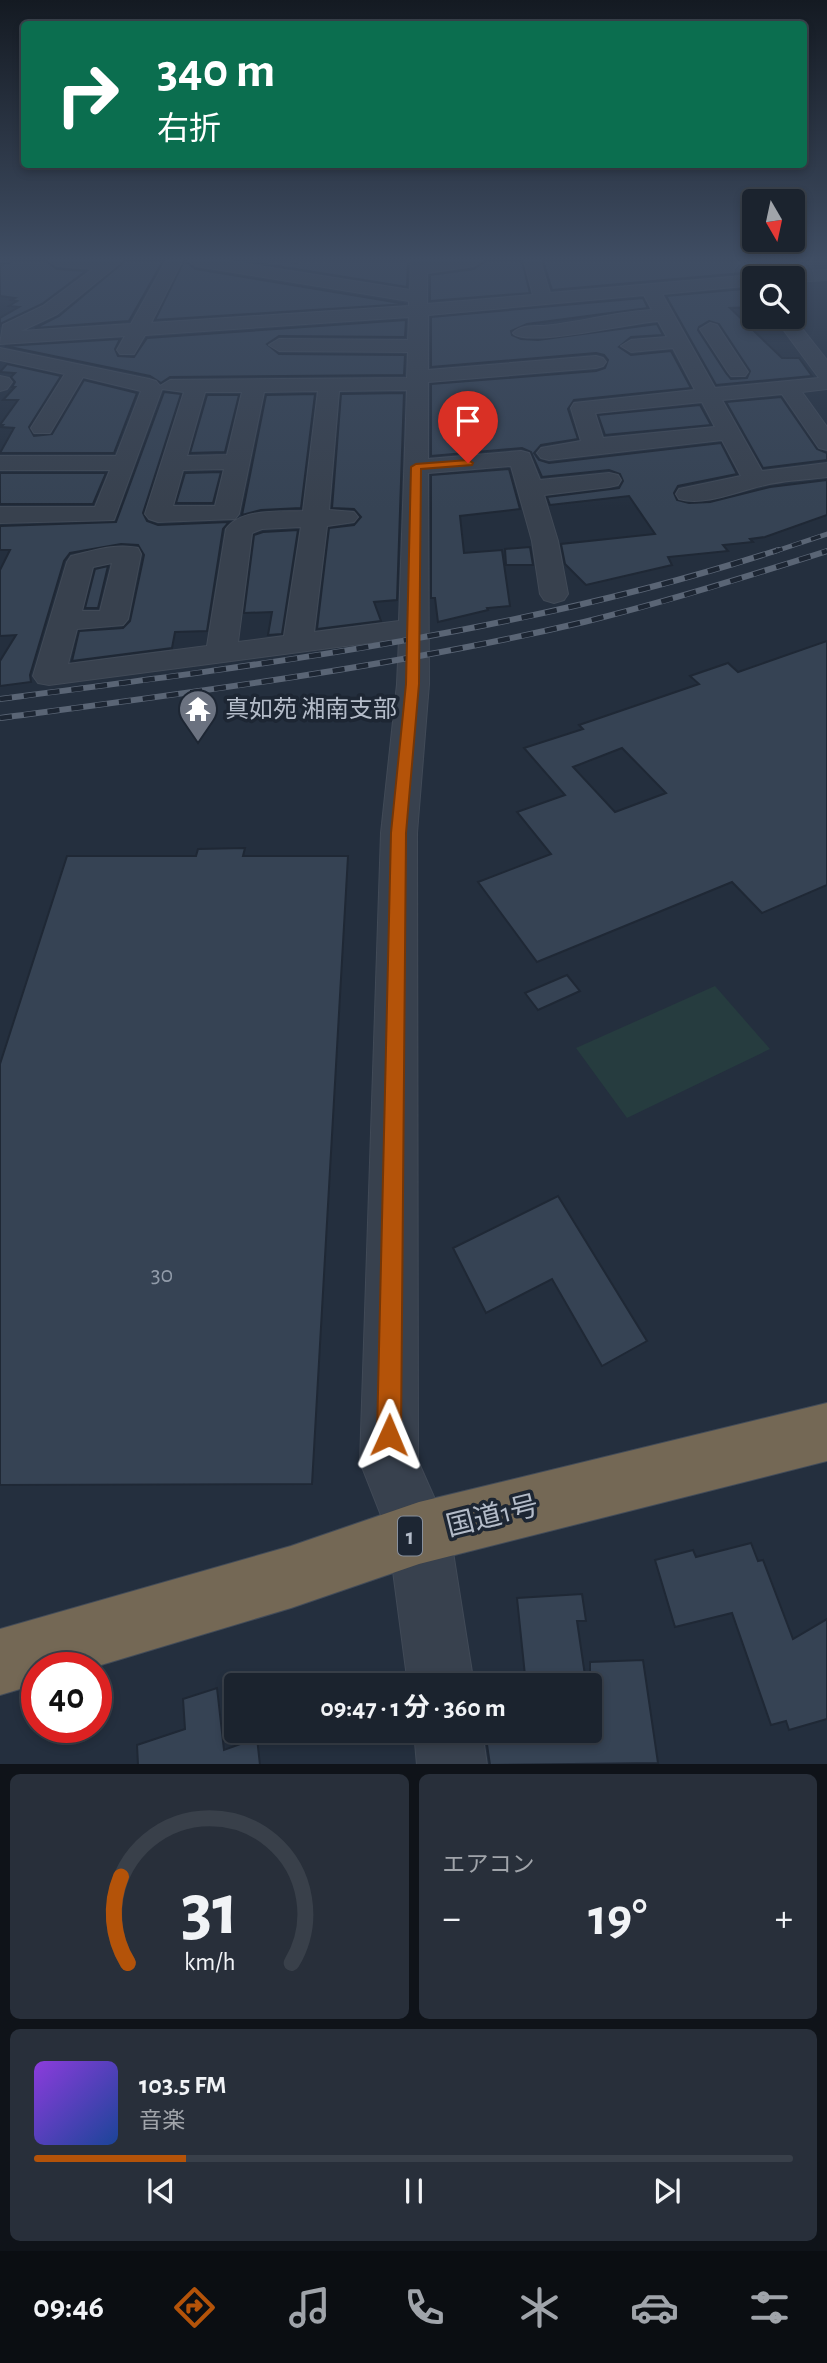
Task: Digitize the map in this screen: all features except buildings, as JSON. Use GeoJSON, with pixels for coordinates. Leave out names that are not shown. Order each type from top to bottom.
{"type":"FeatureCollection","features":[{"type":"Feature","properties":{"kind":"highway","name":"国道1号"},"geometry":{"type":"LineString","coordinates":[[0,1662],[291,1577],[419,1533],[827,1432]]}},
{"type":"Feature","properties":{"kind":"street"},"geometry":{"type":"LineString","coordinates":[[24,343],[78,369],[149,385],[206,387],[326,385],[416,343]]}},
{"type":"Feature","properties":{"kind":"street"},"geometry":{"type":"LineString","coordinates":[[113,377],[131,343]]}},
{"type":"Feature","properties":{"kind":"street"},"geometry":{"type":"LineString","coordinates":[[190,343],[205,345]]}},
{"type":"Feature","properties":{"kind":"street"},"geometry":{"type":"LineString","coordinates":[[256,345],[403,343]]}},
{"type":"Feature","properties":{"kind":"street"},"geometry":{"type":"LineString","coordinates":[[417,343],[410,719],[399,833],[389,1462],[419,1533],[439,1673]]}},
{"type":"Feature","properties":{"kind":"street"},"geometry":{"type":"LineString","coordinates":[[420,343],[588,363],[565,347]]}},
{"type":"Feature","properties":{"kind":"street"},"geometry":{"type":"LineString","coordinates":[[681,343],[755,479]]}},
{"type":"Feature","properties":{"kind":"street"},"geometry":{"type":"LineString","coordinates":[[720,343],[738,372]]}},
{"type":"Feature","properties":{"kind":"street"},"geometry":{"type":"LineString","coordinates":[[803,343],[827,374]]}},
{"type":"Feature","properties":{"kind":"street"},"geometry":{"type":"LineString","coordinates":[[296,645],[309,577],[316,519],[330,345]]}},
{"type":"Feature","properties":{"kind":"street"},"geometry":{"type":"LineString","coordinates":[[631,346],[722,347]]}},
{"type":"Feature","properties":{"kind":"street"},"geometry":{"type":"LineString","coordinates":[[223,366],[206,387],[174,463],[158,514],[226,514],[254,387]]}},
{"type":"Feature","properties":{"kind":"street"},"geometry":{"type":"LineString","coordinates":[[42,428],[78,369]]}},
{"type":"Feature","properties":{"kind":"street"},"geometry":{"type":"LineString","coordinates":[[594,446],[582,408],[703,385],[788,387],[827,383]]}},
{"type":"Feature","properties":{"kind":"street"},"geometry":{"type":"LineString","coordinates":[[0,514],[105,515],[152,391],[149,385]]}},
{"type":"Feature","properties":{"kind":"street"},"geometry":{"type":"LineString","coordinates":[[788,387],[827,443]]}},
{"type":"Feature","properties":{"kind":"street"},"geometry":{"type":"LineString","coordinates":[[549,453],[729,433]]}},
{"type":"Feature","properties":{"kind":"street"},"geometry":{"type":"LineString","coordinates":[[416,467],[493,448],[521,458],[545,541],[554,594]]}},
{"type":"Feature","properties":{"kind":"street"},"geometry":{"type":"LineString","coordinates":[[1,460],[124,463]]}},
{"type":"Feature","properties":{"kind":"street"},"geometry":{"type":"LineString","coordinates":[[174,463],[237,462]]}},
{"type":"Feature","properties":{"kind":"street"},"geometry":{"type":"LineString","coordinates":[[688,494],[728,488],[755,479],[827,470]]}},
{"type":"Feature","properties":{"kind":"street"},"geometry":{"type":"LineString","coordinates":[[530,489],[609,480]]}},
{"type":"Feature","properties":{"kind":"street"},"geometry":{"type":"LineString","coordinates":[[221,654],[239,529],[257,521],[345,517]]}},
{"type":"Feature","properties":{"kind":"street"},"geometry":{"type":"LineString","coordinates":[[64,621],[49,676],[413,628]]}},
{"type":"Feature","properties":{"kind":"street"},"geometry":{"type":"LineString","coordinates":[[449,1743],[452,1764]]}},
{"type":"Feature","properties":{"kind":"green space"},"geometry":{"type":"Polygon","coordinates":[[[715,986],[770,1049],[627,1118],[576,1048],[715,986]]]}},
{"type":"Feature","properties":{"kind":"railway"},"geometry":{"type":"LineString","coordinates":[[773,552],[827,534]]}},
{"type":"Feature","properties":{"kind":"railway"},"geometry":{"type":"LineString","coordinates":[[0,699],[295,659],[490,624],[683,579],[778,550]]}},
{"type":"Feature","properties":{"kind":"railway"},"geometry":{"type":"LineString","coordinates":[[0,718],[293,677],[512,638],[645,606],[827,551]]}},
{"type":"Feature","properties":{"kind":"place","name":"真如苑 湘南支部"},"geometry":{"type":"Point","coordinates":[198,743]}},
{"type":"Feature","properties":{"kind":"route"},"geometry":{"type":"LineString","coordinates":[[389,1435],[399,833],[412,684],[416,467],[468,463]]}}]}
